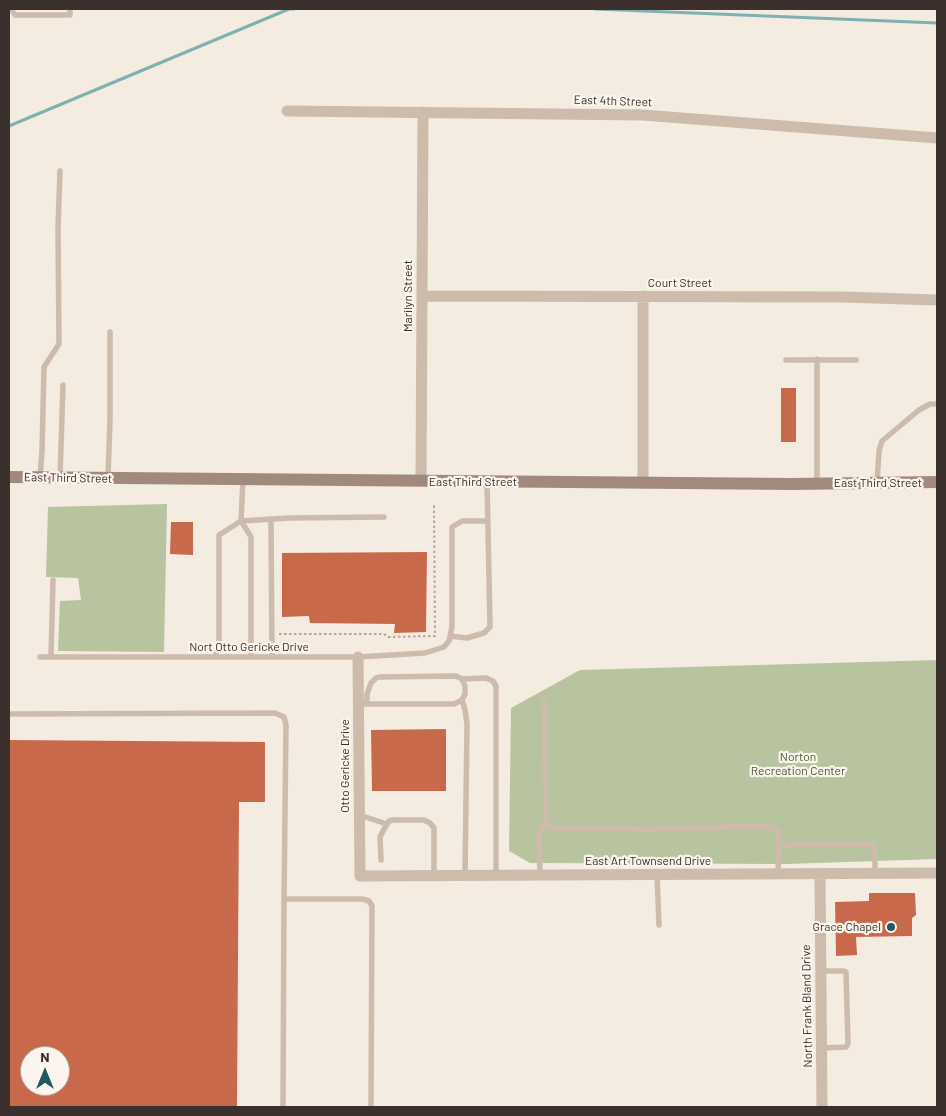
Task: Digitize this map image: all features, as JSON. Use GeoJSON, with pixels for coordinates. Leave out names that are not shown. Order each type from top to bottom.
{"type":"FeatureCollection","features":[{"type":"Feature","properties":{"kind":"main road","name":"East Third Street"},"geometry":{"type":"LineString","coordinates":[[9,478],[817,484],[937,482]]}},
{"type":"Feature","properties":{"kind":"street","name":"East 4th Street"},"geometry":{"type":"LineString","coordinates":[[287,111],[644,115],[937,138]]}},
{"type":"Feature","properties":{"kind":"street","name":"Marilyn Street"},"geometry":{"type":"LineString","coordinates":[[421,481],[423,112]]}},
{"type":"Feature","properties":{"kind":"street","name":"Court Street"},"geometry":{"type":"LineString","coordinates":[[422,296],[842,297],[937,300]]}},
{"type":"Feature","properties":{"kind":"street"},"geometry":{"type":"LineString","coordinates":[[643,296],[643,483]]}},
{"type":"Feature","properties":{"kind":"street","name":"Otto Gericke Drive"},"geometry":{"type":"LineString","coordinates":[[358,657],[363,704],[359,815],[360,876]]}},
{"type":"Feature","properties":{"kind":"street","name":"East Art Townsend Drive"},"geometry":{"type":"LineString","coordinates":[[360,876],[937,873]]}},
{"type":"Feature","properties":{"kind":"street","name":"North Frank Bland Drive"},"geometry":{"type":"LineString","coordinates":[[820,874],[822,1107]]}},
{"type":"Feature","properties":{"kind":"lane"},"geometry":{"type":"LineString","coordinates":[[12,9],[15,15],[70,15],[70,9]]}},
{"type":"Feature","properties":{"kind":"lane"},"geometry":{"type":"LineString","coordinates":[[40,478],[44,367],[58,344],[60,171]]}},
{"type":"Feature","properties":{"kind":"lane"},"geometry":{"type":"LineString","coordinates":[[108,478],[110,332]]}},
{"type":"Feature","properties":{"kind":"lane"},"geometry":{"type":"LineString","coordinates":[[817,359],[817,484]]}},
{"type":"Feature","properties":{"kind":"lane"},"geometry":{"type":"LineString","coordinates":[[786,360],[856,360]]}},
{"type":"Feature","properties":{"kind":"lane"},"geometry":{"type":"LineString","coordinates":[[60,478],[63,385]]}},
{"type":"Feature","properties":{"kind":"lane"},"geometry":{"type":"LineString","coordinates":[[877,483],[879,451],[882,441],[919,410],[930,404],[937,404]]}},
{"type":"Feature","properties":{"kind":"lane"},"geometry":{"type":"LineString","coordinates":[[243,480],[241,521],[251,537],[251,657]]}},
{"type":"Feature","properties":{"kind":"lane"},"geometry":{"type":"LineString","coordinates":[[487,482],[490,627],[484,633],[467,638],[450,636],[452,627],[452,527],[462,521],[487,521]]}},
{"type":"Feature","properties":{"kind":"lane"},"geometry":{"type":"LineString","coordinates":[[215,657],[219,646],[219,535],[241,521],[298,517],[384,517]]}},
{"type":"Feature","properties":{"kind":"lane"},"geometry":{"type":"LineString","coordinates":[[271,519],[272,657]]}},
{"type":"Feature","properties":{"kind":"lane"},"geometry":{"type":"LineString","coordinates":[[51,657],[53,580]]}},
{"type":"Feature","properties":{"kind":"lane","name":"Nort Otto Gericke Drive"},"geometry":{"type":"LineString","coordinates":[[40,657],[358,657],[425,653],[444,647],[449,641],[450,636]]}},
{"type":"Feature","properties":{"kind":"lane"},"geometry":{"type":"LineString","coordinates":[[462,679],[465,686],[465,694],[462,700],[454,704],[363,704],[371,683],[379,677],[456,676],[462,679],[486,678],[494,681],[496,686],[496,875]]}},
{"type":"Feature","properties":{"kind":"lane"},"geometry":{"type":"LineString","coordinates":[[462,700],[467,724],[465,875]]}},
{"type":"Feature","properties":{"kind":"lane"},"geometry":{"type":"LineString","coordinates":[[544,700],[546,821],[548,827],[649,829],[768,826],[778,830],[778,874]]}},
{"type":"Feature","properties":{"kind":"lane"},"geometry":{"type":"LineString","coordinates":[[9,714],[275,714],[284,716],[286,725],[283,1107]]}},
{"type":"Feature","properties":{"kind":"lane"},"geometry":{"type":"LineString","coordinates":[[359,815],[387,824]]}},
{"type":"Feature","properties":{"kind":"lane"},"geometry":{"type":"LineString","coordinates":[[381,860],[380,837],[387,824],[393,820],[424,820],[434,828],[434,875]]}},
{"type":"Feature","properties":{"kind":"lane"},"geometry":{"type":"LineString","coordinates":[[540,875],[539,836],[546,821]]}},
{"type":"Feature","properties":{"kind":"lane"},"geometry":{"type":"LineString","coordinates":[[779,848],[784,845],[872,844],[875,848],[875,873]]}},
{"type":"Feature","properties":{"kind":"lane"},"geometry":{"type":"LineString","coordinates":[[658,874],[659,925]]}},
{"type":"Feature","properties":{"kind":"lane"},"geometry":{"type":"LineString","coordinates":[[284,899],[362,899],[369,901],[372,906],[372,1107]]}},
{"type":"Feature","properties":{"kind":"lane"},"geometry":{"type":"LineString","coordinates":[[821,971],[846,972],[848,1044],[846,1047],[822,1048]]}},
{"type":"Feature","properties":{"kind":"path"},"geometry":{"type":"LineString","coordinates":[[272,634],[384,634],[388,637],[435,636],[434,505]]}},
{"type":"Feature","properties":{"kind":"green space"},"geometry":{"type":"Polygon","coordinates":[[[167,504],[164,652],[58,651],[60,601],[81,600],[78,578],[46,577],[48,507],[167,504]]]}},
{"type":"Feature","properties":{"kind":"green space","name":"Norton Recreation Center"},"geometry":{"type":"Polygon","coordinates":[[[937,660],[937,859],[786,864],[530,863],[509,851],[511,708],[580,670],[937,660]]]}},
{"type":"Feature","properties":{"kind":"building"},"geometry":{"type":"Polygon","coordinates":[[[781,388],[796,388],[796,442],[781,442],[781,388]]]}},
{"type":"Feature","properties":{"kind":"building"},"geometry":{"type":"Polygon","coordinates":[[[171,522],[193,522],[193,555],[170,554],[171,522]]]}},
{"type":"Feature","properties":{"kind":"building"},"geometry":{"type":"Polygon","coordinates":[[[427,552],[426,632],[394,633],[395,624],[310,623],[309,616],[282,617],[282,553],[427,552]]]}},
{"type":"Feature","properties":{"kind":"building"},"geometry":{"type":"Polygon","coordinates":[[[446,729],[446,791],[372,791],[371,730],[446,729]]]}},
{"type":"Feature","properties":{"kind":"building"},"geometry":{"type":"Polygon","coordinates":[[[9,740],[265,742],[265,802],[239,802],[237,1107],[9,1107],[9,740]]]}},
{"type":"Feature","properties":{"kind":"building","name":"Grace Chapel"},"geometry":{"type":"Polygon","coordinates":[[[869,893],[915,893],[916,915],[912,918],[912,936],[856,937],[857,955],[836,956],[835,902],[869,901],[869,893]]]}},
{"type":"Feature","properties":{"kind":"waterway"},"geometry":{"type":"LineString","coordinates":[[9,126],[289,9],[294,9]]}},
{"type":"Feature","properties":{"kind":"waterway"},"geometry":{"type":"LineString","coordinates":[[595,9],[937,23]]}},
{"type":"Feature","properties":{"kind":"place","name":"Grace Chapel"},"geometry":{"type":"Point","coordinates":[891,927]}}]}
